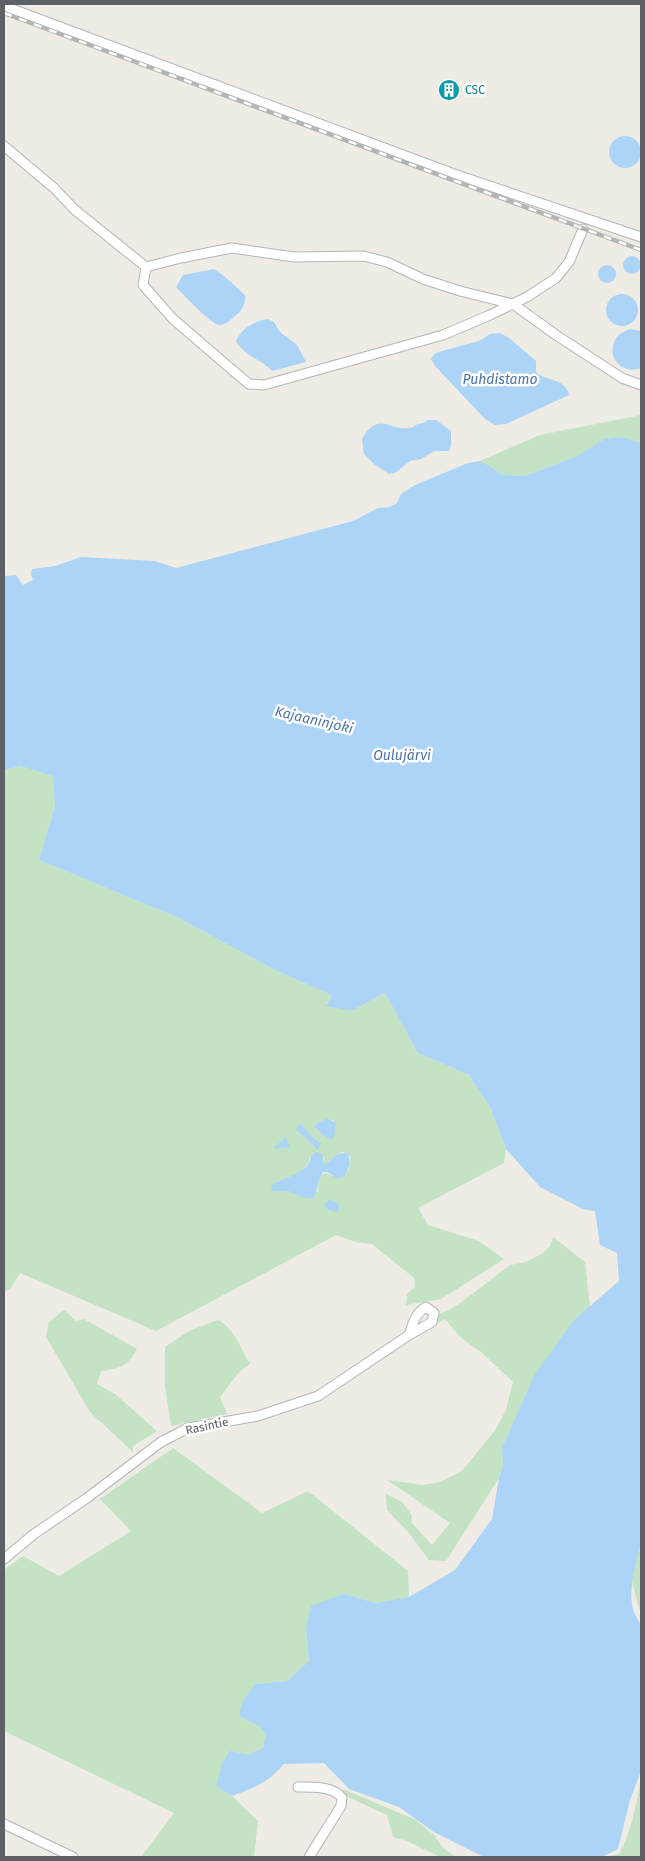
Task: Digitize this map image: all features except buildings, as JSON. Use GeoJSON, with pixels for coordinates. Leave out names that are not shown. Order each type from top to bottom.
{"type":"FeatureCollection","features":[{"type":"Feature","properties":{"kind":"street"},"geometry":{"type":"LineString","coordinates":[[4,6],[463,178],[641,237]]}},
{"type":"Feature","properties":{"kind":"street"},"geometry":{"type":"LineString","coordinates":[[4,146],[54,188],[75,210],[146,267]]}},
{"type":"Feature","properties":{"kind":"street"},"geometry":{"type":"LineString","coordinates":[[146,267],[143,285],[173,320],[249,384],[258,385],[274,383],[443,335],[513,304],[556,278],[569,262],[583,229]]}},
{"type":"Feature","properties":{"kind":"street"},"geometry":{"type":"LineString","coordinates":[[146,267],[232,248],[294,257],[364,256],[387,262],[423,279],[460,291],[513,304],[622,378],[641,385]]}},
{"type":"Feature","properties":{"kind":"street","name":"Rasintie"},"geometry":{"type":"LineString","coordinates":[[4,1559],[34,1534],[87,1498],[161,1442],[188,1428],[258,1416],[318,1396],[409,1335],[432,1322],[434,1313],[426,1307],[417,1314],[409,1335]]}},
{"type":"Feature","properties":{"kind":"street"},"geometry":{"type":"LineString","coordinates":[[298,1787],[321,1788],[338,1794],[342,1798],[338,1812],[310,1857]]}},
{"type":"Feature","properties":{"kind":"street"},"geometry":{"type":"LineString","coordinates":[[4,1824],[73,1857]]}},
{"type":"Feature","properties":{"kind":"green space"},"geometry":{"type":"Polygon","coordinates":[[[641,415],[641,443],[622,437],[604,439],[577,456],[525,476],[502,475],[480,461],[540,435],[641,415]]]}},
{"type":"Feature","properties":{"kind":"green space"},"geometry":{"type":"Polygon","coordinates":[[[21,766],[53,775],[55,807],[39,860],[177,917],[275,970],[332,995],[326,1005],[351,1011],[385,993],[418,1053],[469,1075],[490,1107],[506,1149],[504,1163],[418,1208],[428,1225],[479,1241],[504,1259],[441,1299],[406,1305],[407,1294],[415,1287],[414,1278],[372,1244],[356,1242],[336,1235],[156,1331],[20,1273],[10,1289],[4,1292],[4,770],[21,766]],[[327,1118],[314,1127],[327,1138],[334,1121],[327,1118]],[[343,1152],[336,1155],[326,1164],[324,1163],[324,1157],[310,1157],[302,1170],[292,1177],[276,1182],[272,1191],[288,1191],[305,1198],[318,1191],[319,1180],[322,1174],[332,1176],[348,1171],[350,1156],[343,1152]]]}},
{"type":"Feature","properties":{"kind":"green space"},"geometry":{"type":"Polygon","coordinates":[[[553,1237],[585,1262],[590,1307],[574,1320],[510,1430],[502,1448],[503,1466],[499,1478],[446,1561],[429,1560],[408,1532],[387,1510],[386,1494],[402,1502],[412,1515],[411,1522],[432,1545],[450,1523],[387,1480],[423,1485],[440,1482],[462,1471],[496,1429],[506,1410],[513,1382],[481,1352],[460,1337],[445,1319],[429,1328],[436,1315],[449,1310],[463,1301],[510,1265],[526,1262],[543,1253],[550,1246],[553,1237]]]}},
{"type":"Feature","properties":{"kind":"green space"},"geometry":{"type":"Polygon","coordinates":[[[64,1310],[76,1321],[84,1319],[137,1349],[122,1366],[101,1371],[97,1384],[115,1394],[157,1431],[133,1446],[133,1452],[90,1412],[46,1337],[49,1322],[64,1310]]]}},
{"type":"Feature","properties":{"kind":"green space"},"geometry":{"type":"Polygon","coordinates":[[[218,1320],[233,1333],[250,1364],[240,1371],[220,1397],[227,1414],[171,1426],[165,1387],[165,1347],[189,1331],[218,1320]]]}},
{"type":"Feature","properties":{"kind":"green space"},"geometry":{"type":"Polygon","coordinates":[[[173,1448],[262,1513],[308,1491],[408,1571],[409,1597],[376,1603],[344,1594],[306,1629],[309,1661],[287,1681],[255,1684],[239,1716],[259,1726],[266,1734],[263,1748],[248,1755],[217,1786],[232,1796],[258,1821],[254,1857],[141,1857],[174,1813],[4,1731],[4,1570],[23,1556],[59,1576],[131,1531],[100,1499],[173,1448]]]}},
{"type":"Feature","properties":{"kind":"green space"},"geometry":{"type":"Polygon","coordinates":[[[641,1521],[641,1615],[632,1582],[641,1521]]]}},
{"type":"Feature","properties":{"kind":"green space"},"geometry":{"type":"Polygon","coordinates":[[[641,1779],[641,1857],[604,1857],[619,1854],[633,1818],[641,1779]]]}},
{"type":"Feature","properties":{"kind":"green space"},"geometry":{"type":"Polygon","coordinates":[[[343,1790],[414,1819],[434,1835],[443,1848],[456,1857],[440,1857],[407,1841],[393,1837],[387,1815],[348,1797],[343,1790]]]}},
{"type":"Feature","properties":{"kind":"water"},"geometry":{"type":"Polygon","coordinates":[[[625,136],[631,137],[636,141],[640,146],[640,158],[636,163],[631,167],[625,168],[619,167],[614,163],[610,158],[609,152],[610,146],[614,141],[619,137],[625,136]]]}},
{"type":"Feature","properties":{"kind":"water"},"geometry":{"type":"Polygon","coordinates":[[[628,256],[636,256],[641,261],[639,272],[628,274],[623,269],[623,261],[628,256]]]}},
{"type":"Feature","properties":{"kind":"water"},"geometry":{"type":"Polygon","coordinates":[[[603,265],[611,265],[616,270],[614,281],[603,283],[598,278],[598,270],[603,265]]]}},
{"type":"Feature","properties":{"kind":"water"},"geometry":{"type":"Polygon","coordinates":[[[214,269],[245,295],[242,309],[228,322],[220,325],[204,315],[176,287],[183,275],[214,269]]]}},
{"type":"Feature","properties":{"kind":"water"},"geometry":{"type":"Polygon","coordinates":[[[622,294],[628,295],[633,299],[637,304],[637,316],[633,321],[628,325],[622,326],[616,325],[611,321],[607,316],[606,310],[607,304],[611,299],[616,295],[622,294]]]}},
{"type":"Feature","properties":{"kind":"water"},"geometry":{"type":"Polygon","coordinates":[[[268,319],[274,322],[280,332],[297,345],[306,362],[272,371],[239,346],[236,341],[245,329],[253,323],[268,319]]]}},
{"type":"Feature","properties":{"kind":"water"},"geometry":{"type":"Polygon","coordinates":[[[630,329],[641,331],[641,368],[631,370],[623,368],[617,363],[613,356],[612,348],[620,334],[630,329]]]}},
{"type":"Feature","properties":{"kind":"water","name":"Puhdistamo"},"geometry":{"type":"Polygon","coordinates":[[[500,333],[509,338],[536,361],[536,372],[560,383],[569,395],[506,424],[495,425],[485,419],[435,366],[431,359],[434,354],[479,341],[490,334],[500,333]]]}},
{"type":"Feature","properties":{"kind":"water"},"geometry":{"type":"Polygon","coordinates":[[[428,420],[436,420],[451,431],[449,451],[434,451],[421,459],[410,461],[395,473],[389,474],[374,464],[364,454],[362,439],[373,425],[384,424],[410,428],[428,420]]]}},
{"type":"Feature","properties":{"kind":"water","name":"Oulujärvi"},"geometry":{"type":"Polygon","coordinates":[[[622,437],[641,443],[641,1541],[631,1595],[635,1615],[641,1624],[641,1771],[630,1800],[618,1849],[602,1857],[484,1857],[434,1832],[399,1807],[349,1789],[324,1763],[284,1764],[272,1776],[260,1784],[232,1796],[216,1786],[222,1764],[230,1751],[248,1755],[263,1748],[266,1734],[259,1726],[239,1716],[243,1701],[255,1684],[287,1681],[309,1661],[306,1629],[311,1606],[344,1594],[376,1603],[409,1597],[455,1570],[492,1519],[503,1466],[502,1448],[534,1376],[574,1320],[619,1281],[617,1253],[600,1245],[595,1211],[583,1209],[540,1187],[506,1149],[490,1107],[469,1075],[418,1053],[385,993],[351,1011],[326,1006],[332,995],[275,970],[177,917],[39,860],[55,807],[53,776],[21,766],[4,770],[4,576],[16,575],[23,585],[33,580],[32,569],[55,566],[81,557],[155,561],[176,568],[353,521],[378,508],[390,507],[397,503],[401,494],[415,485],[468,463],[480,461],[502,475],[525,476],[577,456],[604,439],[622,437]]]}},
{"type":"Feature","properties":{"kind":"water"},"geometry":{"type":"Polygon","coordinates":[[[327,1118],[336,1123],[334,1138],[331,1139],[314,1127],[327,1118]]]}},
{"type":"Feature","properties":{"kind":"water"},"geometry":{"type":"Polygon","coordinates":[[[301,1124],[312,1137],[321,1143],[318,1150],[296,1130],[298,1125],[301,1124]]]}},
{"type":"Feature","properties":{"kind":"water"},"geometry":{"type":"Polygon","coordinates":[[[285,1136],[290,1146],[275,1150],[275,1145],[283,1141],[285,1136]]]}},
{"type":"Feature","properties":{"kind":"water"},"geometry":{"type":"Polygon","coordinates":[[[318,1152],[322,1154],[326,1164],[336,1155],[348,1152],[350,1164],[344,1177],[338,1179],[327,1172],[323,1172],[313,1198],[304,1198],[288,1191],[272,1191],[273,1184],[303,1170],[308,1165],[311,1156],[318,1152]]]}},
{"type":"Feature","properties":{"kind":"water"},"geometry":{"type":"Polygon","coordinates":[[[328,1199],[338,1203],[339,1209],[337,1212],[328,1210],[324,1205],[328,1199]]]}},
{"type":"Feature","properties":{"kind":"railway"},"geometry":{"type":"LineString","coordinates":[[4,13],[641,250]]}},
{"type":"Feature","properties":{"kind":"place","name":"CSC"},"geometry":{"type":"Point","coordinates":[449,90]}},
{"type":"Feature","properties":{"kind":"water label","name":"Kajaaninjoki"},"geometry":{"type":"Point","coordinates":[314,720]}}]}
